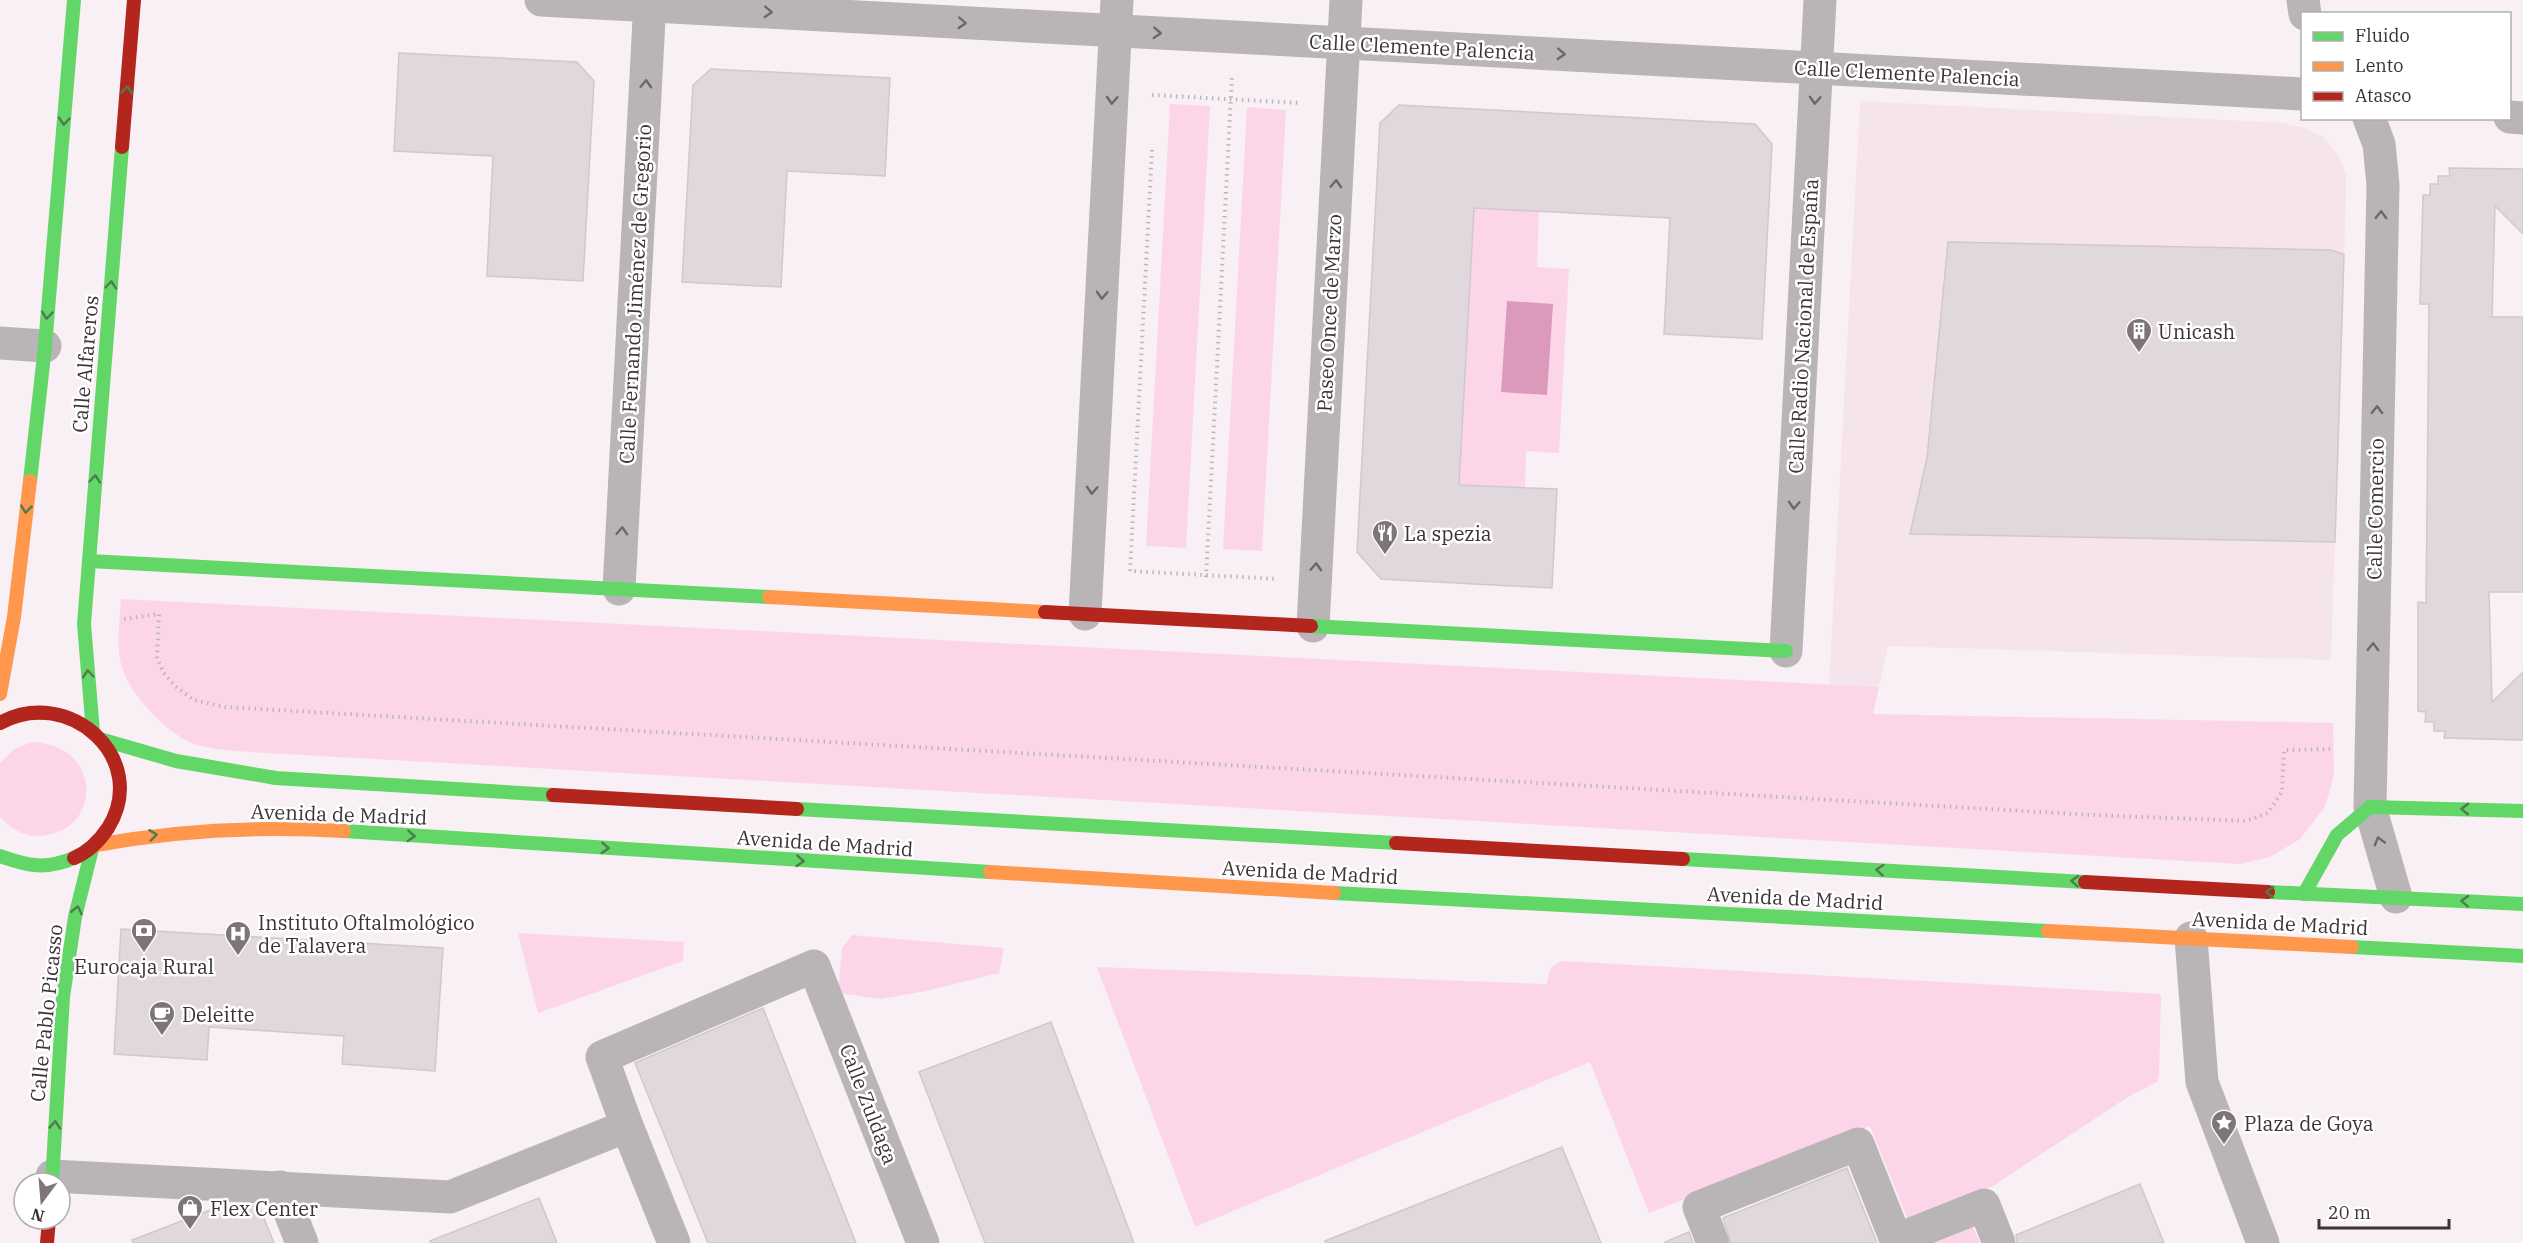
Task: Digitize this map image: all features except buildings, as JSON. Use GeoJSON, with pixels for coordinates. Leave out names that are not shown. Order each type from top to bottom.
{"type":"FeatureCollection","features":[{"type":"Feature","properties":{"kind":"main road"},"geometry":{"type":"LineString","coordinates":[[0,694],[14,617],[45,346],[74,0]]}},
{"type":"Feature","properties":{"kind":"main road","name":"Calle Alfareros"},"geometry":{"type":"LineString","coordinates":[[97,736],[84,624],[134,0]]}},
{"type":"Feature","properties":{"kind":"main road"},"geometry":{"type":"LineString","coordinates":[[89,561],[1786,651]]}},
{"type":"Feature","properties":{"kind":"main road","name":"Avenida de Madrid"},"geometry":{"type":"LineString","coordinates":[[0,723],[25,713],[47,712],[70,717],[97,736],[108,748],[115,765],[119,793],[113,822],[94,847],[71,862],[40,868],[0,869]]}},
{"type":"Feature","properties":{"kind":"main road","name":"Avenida de Madrid"},"geometry":{"type":"LineString","coordinates":[[97,736],[197,767],[303,782],[2304,894],[2523,904]]}},
{"type":"Feature","properties":{"kind":"main road"},"geometry":{"type":"LineString","coordinates":[[2304,894],[2337,835],[2370,807],[2523,811]]}},
{"type":"Feature","properties":{"kind":"main road","name":"Avenida de Madrid"},"geometry":{"type":"LineString","coordinates":[[94,847],[145,835],[195,830],[306,829],[1171,884],[2523,956]]}},
{"type":"Feature","properties":{"kind":"main road","name":"Calle Pablo Picasso"},"geometry":{"type":"LineString","coordinates":[[52,1171],[63,997],[75,917],[94,847]]}},
{"type":"Feature","properties":{"kind":"main road","name":"Avenida de Madrid"},"geometry":{"type":"LineString","coordinates":[[0,856],[16,864],[40,868]]}},
{"type":"Feature","properties":{"kind":"street","name":"Calle Clemente Palencia"},"geometry":{"type":"LineString","coordinates":[[541,0],[1116,16],[1234,37],[2301,94]]}},
{"type":"Feature","properties":{"kind":"street","name":"Paseo Once de Marzo"},"geometry":{"type":"LineString","coordinates":[[1313,626],[1346,0]]}},
{"type":"Feature","properties":{"kind":"street","name":"Calle Radio Nacional de España"},"geometry":{"type":"LineString","coordinates":[[1786,651],[1820,0]]}},
{"type":"Feature","properties":{"kind":"street","name":"Calle Fernando Jiménez de Gregorio"},"geometry":{"type":"LineString","coordinates":[[619,589],[650,3]]}},
{"type":"Feature","properties":{"kind":"street"},"geometry":{"type":"LineString","coordinates":[[1085,614],[1116,16]]}},
{"type":"Feature","properties":{"kind":"street","name":"Calle Comercio"},"geometry":{"type":"LineString","coordinates":[[2371,120],[2379,144],[2382,185],[2370,807],[2396,897]]}},
{"type":"Feature","properties":{"kind":"street"},"geometry":{"type":"LineString","coordinates":[[0,343],[45,346]]}},
{"type":"Feature","properties":{"kind":"street"},"geometry":{"type":"LineString","coordinates":[[2191,938],[2202,1082],[2263,1243]]}},
{"type":"Feature","properties":{"kind":"street","name":"Calle Zuldaga"},"geometry":{"type":"LineString","coordinates":[[627,1126],[602,1057],[814,966],[923,1243]]}},
{"type":"Feature","properties":{"kind":"street"},"geometry":{"type":"LineString","coordinates":[[72,1180],[280,1186],[450,1197],[627,1126],[674,1243]]}},
{"type":"Feature","properties":{"kind":"street"},"geometry":{"type":"LineString","coordinates":[[1713,1243],[1699,1207],[1858,1144],[1896,1240],[1984,1205],[1999,1243]]}},
{"type":"Feature","properties":{"kind":"street"},"geometry":{"type":"LineString","coordinates":[[280,1186],[302,1243]]}},
{"type":"Feature","properties":{"kind":"path"},"geometry":{"type":"LineString","coordinates":[[1204,620],[1234,37]]}},
{"type":"Feature","properties":{"kind":"path"},"geometry":{"type":"LineString","coordinates":[[1112,93],[1340,105]]}},
{"type":"Feature","properties":{"kind":"path"},"geometry":{"type":"LineString","coordinates":[[1154,107],[1155,95]]}},
{"type":"Feature","properties":{"kind":"path"},"geometry":{"type":"LineString","coordinates":[[1152,143],[1130,571],[1280,579]]}},
{"type":"Feature","properties":{"kind":"path"},"geometry":{"type":"LineString","coordinates":[[84,624],[159,614],[157,657],[164,672],[175,686],[194,700],[225,707],[2092,815],[2246,821],[2268,813],[2282,792],[2284,750],[2335,748]]}},
{"type":"Feature","properties":{"kind":"shaded area"},"geometry":{"type":"Polygon","coordinates":[[[1860,101],[2284,123],[2305,128],[2323,137],[2337,154],[2346,174],[2331,660],[1888,646],[1879,687],[1829,685],[1860,101]]]}},
{"type":"Feature","properties":{"kind":"shaded area"},"geometry":{"type":"Polygon","coordinates":[[[1170,104],[1210,106],[1186,548],[1146,546],[1170,104]]]}},
{"type":"Feature","properties":{"kind":"shaded area"},"geometry":{"type":"Polygon","coordinates":[[[1247,107],[1286,110],[1262,551],[1223,549],[1247,107]]]}},
{"type":"Feature","properties":{"kind":"shaded area"},"geometry":{"type":"Polygon","coordinates":[[[1474,208],[1539,211],[1537,267],[1569,269],[1559,453],[1526,451],[1525,487],[1459,485],[1465,366],[1368,361],[1369,321],[1467,325],[1474,208]]]}},
{"type":"Feature","properties":{"kind":"shaded area"},"geometry":{"type":"Polygon","coordinates":[[[1507,301],[1553,304],[1547,395],[1501,392],[1507,301]]]}},
{"type":"Feature","properties":{"kind":"shaded area"},"geometry":{"type":"Polygon","coordinates":[[[121,599],[1879,687],[1873,714],[2333,723],[2334,775],[2325,807],[2300,839],[2270,857],[2240,864],[233,751],[191,743],[170,730],[139,699],[121,664],[119,632],[121,599]]]}},
{"type":"Feature","properties":{"kind":"shaded area"},"geometry":{"type":"Polygon","coordinates":[[[32,742],[55,746],[72,757],[82,772],[86,788],[84,805],[75,820],[61,831],[40,836],[17,831],[0,816],[0,763],[15,749],[32,742]]]}},
{"type":"Feature","properties":{"kind":"shaded area"},"geometry":{"type":"Polygon","coordinates":[[[518,933],[684,942],[683,961],[538,1013],[518,933]]]}},
{"type":"Feature","properties":{"kind":"shaded area"},"geometry":{"type":"Polygon","coordinates":[[[852,935],[1004,948],[999,973],[926,991],[881,999],[838,993],[842,948],[852,935]]]}},
{"type":"Feature","properties":{"kind":"shaded area"},"geometry":{"type":"Polygon","coordinates":[[[1562,961],[2159,994],[2161,997],[2159,1076],[2157,1082],[2131,1095],[1993,1186],[1908,1220],[1870,1126],[1649,1213],[1590,1062],[1195,1227],[1097,967],[1547,984],[1551,970],[1562,961]]]}},
{"type":"Feature","properties":{"kind":"shaded area"},"geometry":{"type":"Polygon","coordinates":[[[1970,1220],[1980,1243],[1917,1243],[1970,1220]]]}},
{"type":"Feature","properties":{"kind":"traffic: fast"},"geometry":{"type":"LineString","coordinates":[[30,481],[45,346],[74,0]]}},
{"type":"Feature","properties":{"kind":"traffic: fast"},"geometry":{"type":"LineString","coordinates":[[93,732],[84,624],[122,147]]}},
{"type":"Feature","properties":{"kind":"traffic: fast"},"geometry":{"type":"LineString","coordinates":[[89,561],[769,597]]}},
{"type":"Feature","properties":{"kind":"traffic: fast"},"geometry":{"type":"LineString","coordinates":[[1311,626],[1786,651]]}},
{"type":"Feature","properties":{"kind":"traffic: fast"},"geometry":{"type":"LineString","coordinates":[[100,739],[176,761],[276,778],[553,795]]}},
{"type":"Feature","properties":{"kind":"traffic: fast"},"geometry":{"type":"LineString","coordinates":[[2370,807],[2523,811]]}},
{"type":"Feature","properties":{"kind":"traffic: fast"},"geometry":{"type":"LineString","coordinates":[[2304,894],[2337,835],[2370,807]]}},
{"type":"Feature","properties":{"kind":"traffic: fast"},"geometry":{"type":"LineString","coordinates":[[797,809],[1396,843]]}},
{"type":"Feature","properties":{"kind":"traffic: fast"},"geometry":{"type":"LineString","coordinates":[[344,831],[990,872]]}},
{"type":"Feature","properties":{"kind":"traffic: fast"},"geometry":{"type":"LineString","coordinates":[[53,1171],[63,997],[75,917],[92,849]]}},
{"type":"Feature","properties":{"kind":"traffic: fast"},"geometry":{"type":"LineString","coordinates":[[0,856],[37,865],[54,864],[74,858]]}},
{"type":"Feature","properties":{"kind":"traffic: fast"},"geometry":{"type":"LineString","coordinates":[[1683,859],[2085,882]]}},
{"type":"Feature","properties":{"kind":"traffic: fast"},"geometry":{"type":"LineString","coordinates":[[2268,892],[2523,904]]}},
{"type":"Feature","properties":{"kind":"traffic: fast"},"geometry":{"type":"LineString","coordinates":[[1334,893],[2048,931]]}},
{"type":"Feature","properties":{"kind":"traffic: fast"},"geometry":{"type":"LineString","coordinates":[[2352,947],[2523,956]]}},
{"type":"Feature","properties":{"kind":"traffic: slow"},"geometry":{"type":"LineString","coordinates":[[0,694],[14,617],[30,481]]}},
{"type":"Feature","properties":{"kind":"traffic: slow"},"geometry":{"type":"LineString","coordinates":[[769,597],[1045,612]]}},
{"type":"Feature","properties":{"kind":"traffic: slow"},"geometry":{"type":"LineString","coordinates":[[96,845],[158,836],[251,829],[344,831]]}},
{"type":"Feature","properties":{"kind":"traffic: slow"},"geometry":{"type":"LineString","coordinates":[[990,872],[1334,893]]}},
{"type":"Feature","properties":{"kind":"traffic: slow"},"geometry":{"type":"LineString","coordinates":[[2048,931],[2352,947]]}},
{"type":"Feature","properties":{"kind":"traffic: jam"},"geometry":{"type":"LineString","coordinates":[[122,147],[134,0]]}},
{"type":"Feature","properties":{"kind":"traffic: jam"},"geometry":{"type":"LineString","coordinates":[[1045,612],[1311,626]]}},
{"type":"Feature","properties":{"kind":"traffic: jam"},"geometry":{"type":"LineString","coordinates":[[0,723],[26,714],[52,714],[76,721],[96,735],[111,754],[119,777],[119,802],[105,832],[89,849],[74,858]]}},
{"type":"Feature","properties":{"kind":"traffic: jam"},"geometry":{"type":"LineString","coordinates":[[553,795],[797,809]]}},
{"type":"Feature","properties":{"kind":"traffic: jam"},"geometry":{"type":"LineString","coordinates":[[1396,843],[1683,859]]}},
{"type":"Feature","properties":{"kind":"traffic: jam"},"geometry":{"type":"LineString","coordinates":[[2085,882],[2268,892]]}},
{"type":"Feature","properties":{"kind":"traffic: jam"},"geometry":{"type":"LineString","coordinates":[[47,1243],[48,1231]]}},
{"type":"Feature","properties":{"kind":"place","name":"Unicash"},"geometry":{"type":"Point","coordinates":[2139,354]}},
{"type":"Feature","properties":{"kind":"place","name":"La spezia"},"geometry":{"type":"Point","coordinates":[1385,556]}},
{"type":"Feature","properties":{"kind":"place","name":"Eurocaja Rural"},"geometry":{"type":"Point","coordinates":[144,954]}},
{"type":"Feature","properties":{"kind":"place","name":"Instituto Oftalmológico de Talavera"},"geometry":{"type":"Point","coordinates":[238,957]}},
{"type":"Feature","properties":{"kind":"place","name":"Deleitte"},"geometry":{"type":"Point","coordinates":[162,1037]}},
{"type":"Feature","properties":{"kind":"place","name":"Plaza de Goya"},"geometry":{"type":"Point","coordinates":[2224,1146]}},
{"type":"Feature","properties":{"kind":"place","name":"Flex Center"},"geometry":{"type":"Point","coordinates":[190,1231]}}]}
